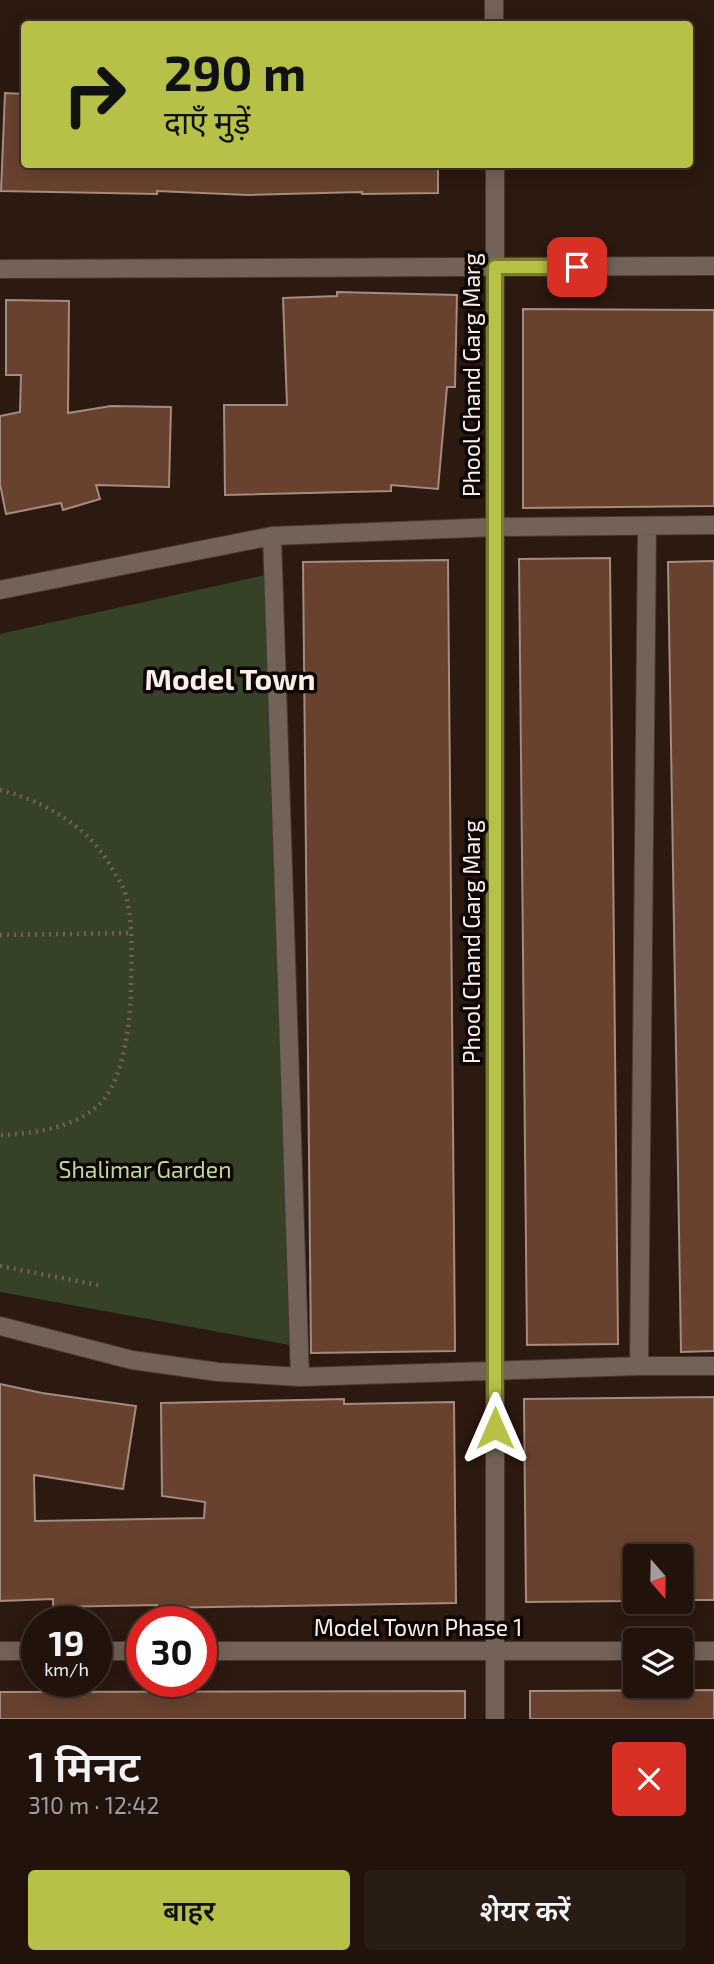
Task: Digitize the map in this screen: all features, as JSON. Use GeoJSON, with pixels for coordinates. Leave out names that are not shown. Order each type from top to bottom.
{"type":"FeatureCollection","features":[{"type":"Feature","properties":{"kind":"street"},"geometry":{"type":"LineString","coordinates":[[494,0],[494,21]]}},
{"type":"Feature","properties":{"kind":"street","name":"Phool Chand Garg Marg"},"geometry":{"type":"LineString","coordinates":[[495,168],[495,1719]]}},
{"type":"Feature","properties":{"kind":"street"},"geometry":{"type":"LineString","coordinates":[[0,269],[714,266]]}},
{"type":"Feature","properties":{"kind":"street"},"geometry":{"type":"LineString","coordinates":[[0,590],[272,536],[496,527],[714,525]]}},
{"type":"Feature","properties":{"kind":"street"},"geometry":{"type":"LineString","coordinates":[[639,1366],[647,526]]}},
{"type":"Feature","properties":{"kind":"street"},"geometry":{"type":"LineString","coordinates":[[272,536],[300,1377]]}},
{"type":"Feature","properties":{"kind":"street"},"geometry":{"type":"LineString","coordinates":[[0,1326],[132,1360],[218,1372],[300,1377],[714,1366]]}},
{"type":"Feature","properties":{"kind":"street"},"geometry":{"type":"LineString","coordinates":[[0,1651],[21,1651]]}},
{"type":"Feature","properties":{"kind":"street","name":"Model Town Phase 1"},"geometry":{"type":"LineString","coordinates":[[217,1651],[623,1651]]}},
{"type":"Feature","properties":{"kind":"street"},"geometry":{"type":"LineString","coordinates":[[693,1651],[714,1651]]}},
{"type":"Feature","properties":{"kind":"path"},"geometry":{"type":"LineString","coordinates":[[0,790],[41,804],[79,827],[106,857],[125,893],[132,933],[130,1022],[119,1069],[104,1100],[80,1118],[44,1131],[0,1135]]}},
{"type":"Feature","properties":{"kind":"path"},"geometry":{"type":"LineString","coordinates":[[0,935],[132,933]]}},
{"type":"Feature","properties":{"kind":"path"},"geometry":{"type":"LineString","coordinates":[[0,1266],[98,1285]]}},
{"type":"Feature","properties":{"kind":"green space","name":"Shalimar Garden"},"geometry":{"type":"Polygon","coordinates":[[[265,575],[295,1346],[0,1292],[0,634],[265,575]]]}},
{"type":"Feature","properties":{"kind":"building"},"geometry":{"type":"Polygon","coordinates":[[[5,93],[21,94],[21,168],[438,168],[438,193],[248,195],[157,191],[157,194],[1,191],[5,93]]]}},
{"type":"Feature","properties":{"kind":"building"},"geometry":{"type":"Polygon","coordinates":[[[337,292],[457,295],[455,387],[447,387],[438,489],[391,485],[391,491],[225,495],[224,405],[287,405],[283,298],[337,296],[337,292]]]}},
{"type":"Feature","properties":{"kind":"building"},"geometry":{"type":"Polygon","coordinates":[[[6,300],[69,301],[68,413],[111,406],[171,407],[169,487],[96,485],[100,499],[63,510],[61,503],[6,514],[0,484],[0,416],[20,412],[21,375],[6,375],[6,300]]]}},
{"type":"Feature","properties":{"kind":"building"},"geometry":{"type":"Polygon","coordinates":[[[523,309],[714,310],[714,506],[523,508],[523,309]]]}},
{"type":"Feature","properties":{"kind":"building"},"geometry":{"type":"Polygon","coordinates":[[[610,558],[618,1344],[527,1345],[519,559],[610,558]]]}},
{"type":"Feature","properties":{"kind":"building"},"geometry":{"type":"Polygon","coordinates":[[[448,560],[455,1351],[311,1353],[303,562],[448,560]]]}},
{"type":"Feature","properties":{"kind":"building"},"geometry":{"type":"Polygon","coordinates":[[[714,561],[714,1351],[681,1352],[668,562],[714,561]]]}},
{"type":"Feature","properties":{"kind":"building"},"geometry":{"type":"Polygon","coordinates":[[[0,1384],[42,1393],[136,1406],[123,1489],[34,1475],[35,1521],[204,1518],[205,1502],[162,1496],[161,1403],[344,1399],[344,1404],[454,1402],[456,1603],[217,1607],[53,1606],[53,1599],[0,1601],[0,1384]]]}},
{"type":"Feature","properties":{"kind":"building"},"geometry":{"type":"Polygon","coordinates":[[[714,1397],[714,1600],[693,1600],[693,1544],[623,1544],[623,1601],[526,1602],[524,1399],[714,1397]]]}},
{"type":"Feature","properties":{"kind":"building"},"geometry":{"type":"Polygon","coordinates":[[[623,1690],[623,1698],[693,1698],[693,1690],[714,1690],[714,1719],[530,1719],[530,1691],[623,1690]]]}},
{"type":"Feature","properties":{"kind":"building"},"geometry":{"type":"Polygon","coordinates":[[[465,1691],[465,1719],[0,1719],[0,1692],[21,1692],[21,1697],[112,1697],[112,1692],[126,1692],[126,1697],[217,1697],[217,1692],[465,1691]]]}},
{"type":"Feature","properties":{"kind":"district","name":"Model Town"},"geometry":{"type":"Point","coordinates":[230,678]}},
{"type":"Feature","properties":{"kind":"route"},"geometry":{"type":"LineString","coordinates":[[495,1428],[495,267],[577,267]]}}]}
